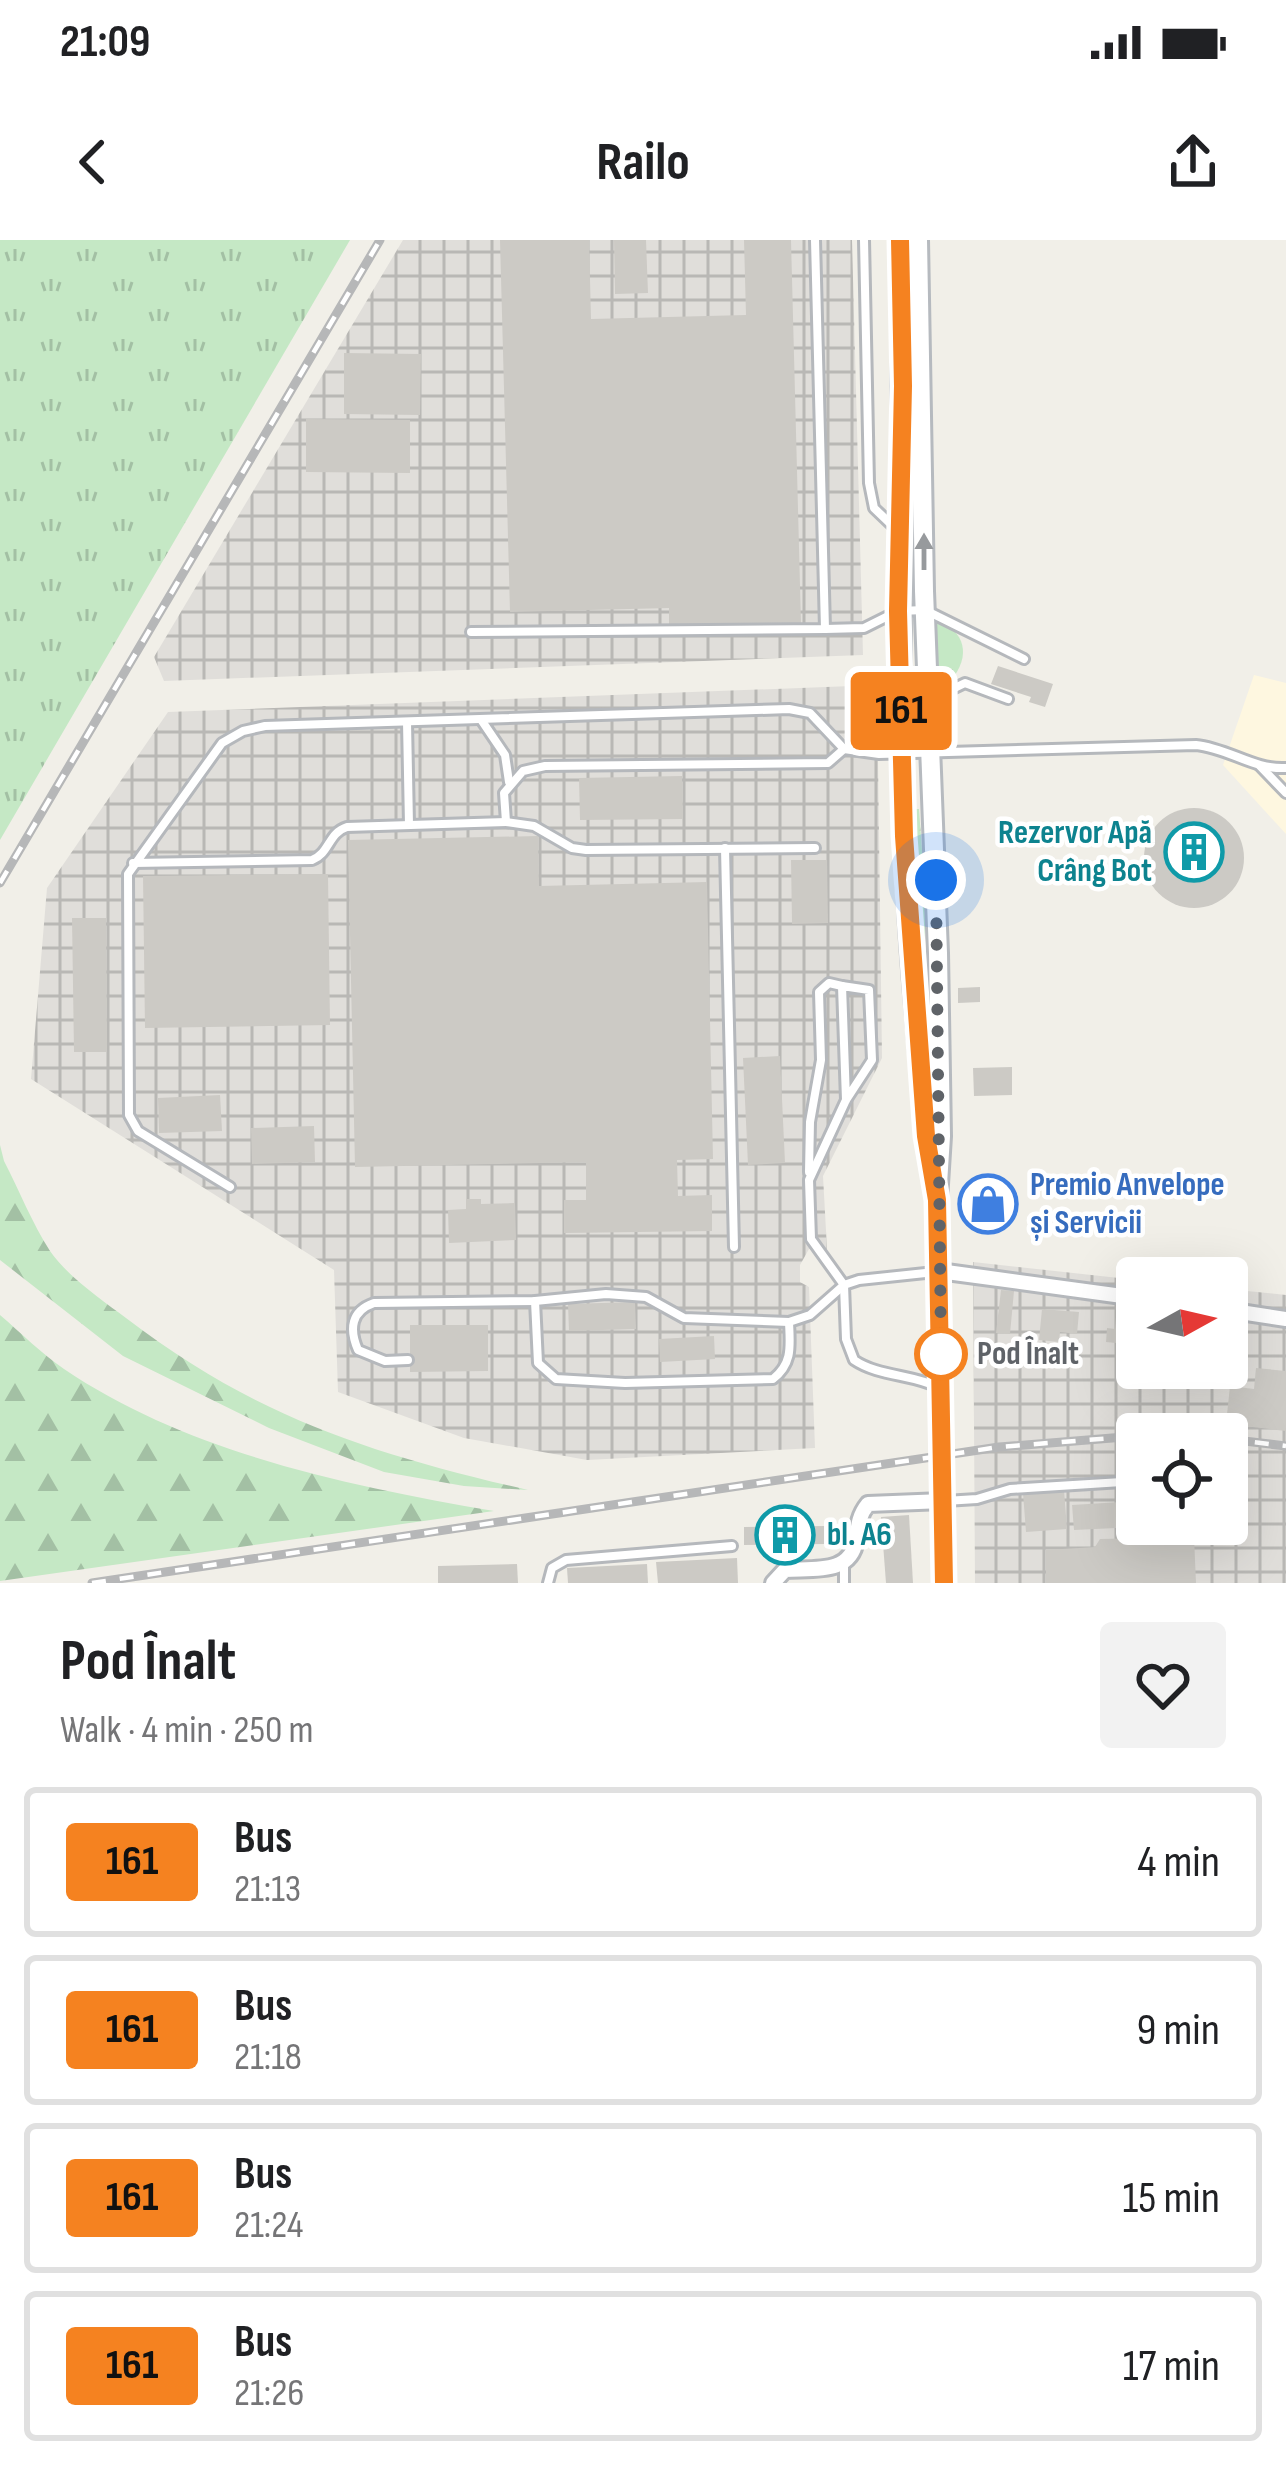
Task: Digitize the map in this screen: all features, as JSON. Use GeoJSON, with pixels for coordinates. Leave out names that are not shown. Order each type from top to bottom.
{"type":"FeatureCollection","features":[{"type":"Feature","properties":{"kind":"main road"},"geometry":{"type":"LineString","coordinates":[[900,240],[898,611],[907,910],[926,1136],[937,1200]]}},
{"type":"Feature","properties":{"kind":"main road"},"geometry":{"type":"LineString","coordinates":[[918,240],[941,1113],[937,1200],[944,1583]]}},
{"type":"Feature","properties":{"kind":"street"},"geometry":{"type":"LineString","coordinates":[[938,1271],[1116,1295]]}},
{"type":"Feature","properties":{"kind":"street"},"geometry":{"type":"LineString","coordinates":[[1248,1313],[1286,1318]]}},
{"type":"Feature","properties":{"kind":"street"},"geometry":{"type":"LineString","coordinates":[[772,1583],[785,1570],[844,1564],[854,1551],[861,1513],[868,1504],[943,1501]]}},
{"type":"Feature","properties":{"kind":"lane"},"geometry":{"type":"LineString","coordinates":[[815,240],[825,629]]}},
{"type":"Feature","properties":{"kind":"lane"},"geometry":{"type":"LineString","coordinates":[[864,240],[869,483],[874,508],[899,533]]}},
{"type":"Feature","properties":{"kind":"lane"},"geometry":{"type":"LineString","coordinates":[[471,632],[864,628],[898,611],[925,610],[1024,659]]}},
{"type":"Feature","properties":{"kind":"lane"},"geometry":{"type":"LineString","coordinates":[[929,701],[964,682],[1008,699]]}},
{"type":"Feature","properties":{"kind":"lane"},"geometry":{"type":"LineString","coordinates":[[230,1187],[138,1131],[129,1115],[128,874],[222,743],[243,731],[266,726],[789,709],[810,713],[844,748],[902,754],[1196,746],[1286,768]]}},
{"type":"Feature","properties":{"kind":"lane"},"geometry":{"type":"LineString","coordinates":[[481,719],[505,755],[510,783]]}},
{"type":"Feature","properties":{"kind":"lane"},"geometry":{"type":"LineString","coordinates":[[407,722],[409,825]]}},
{"type":"Feature","properties":{"kind":"lane"},"geometry":{"type":"LineString","coordinates":[[506,822],[504,793],[510,783],[523,771],[545,766],[828,763],[844,748]]}},
{"type":"Feature","properties":{"kind":"lane"},"geometry":{"type":"LineString","coordinates":[[1259,765],[1284,791]]}},
{"type":"Feature","properties":{"kind":"lane"},"geometry":{"type":"LineString","coordinates":[[1284,791],[1286,778]]}},
{"type":"Feature","properties":{"kind":"lane"},"geometry":{"type":"LineString","coordinates":[[132,863],[312,860],[325,852],[340,829],[506,822],[534,826],[572,848],[586,850],[815,848]]}},
{"type":"Feature","properties":{"kind":"lane"},"geometry":{"type":"LineString","coordinates":[[725,848],[734,1247]]}},
{"type":"Feature","properties":{"kind":"lane"},"geometry":{"type":"LineString","coordinates":[[809,1180],[846,1100],[872,1060],[868,988],[829,982],[819,992],[821,1060],[810,1122],[809,1180],[811,1239],[844,1286],[846,1339],[854,1360],[870,1369],[919,1377],[941,1389]]}},
{"type":"Feature","properties":{"kind":"lane"},"geometry":{"type":"LineString","coordinates":[[842,986],[846,1100]]}},
{"type":"Feature","properties":{"kind":"lane"},"geometry":{"type":"LineString","coordinates":[[408,1360],[385,1360],[358,1350],[353,1318],[361,1307],[606,1294],[646,1297],[684,1318],[789,1322],[810,1315],[844,1286],[859,1280],[938,1271]]}},
{"type":"Feature","properties":{"kind":"lane"},"geometry":{"type":"LineString","coordinates":[[535,1301],[538,1363],[556,1379],[626,1383],[772,1379],[784,1370],[790,1355],[789,1322]]}},
{"type":"Feature","properties":{"kind":"lane"},"geometry":{"type":"LineString","coordinates":[[943,1501],[977,1499],[1010,1489],[1116,1482]]}},
{"type":"Feature","properties":{"kind":"lane"},"geometry":{"type":"LineString","coordinates":[[548,1583],[552,1568],[566,1560],[732,1546]]}},
{"type":"Feature","properties":{"kind":"lane"},"geometry":{"type":"LineString","coordinates":[[844,1564],[844,1583]]}},
{"type":"Feature","properties":{"kind":"shaded area"},"geometry":{"type":"Polygon","coordinates":[[[403,240],[852,240],[863,655],[164,681],[154,657],[403,240]]]}},
{"type":"Feature","properties":{"kind":"shaded area"},"geometry":{"type":"Polygon","coordinates":[[[1254,675],[1286,683],[1286,834],[1223,765],[1254,675]]]}},
{"type":"Feature","properties":{"kind":"shaded area"},"geometry":{"type":"Polygon","coordinates":[[[877,685],[882,1058],[823,1176],[827,1249],[809,1249],[800,1265],[800,1282],[809,1287],[815,1448],[587,1460],[464,1438],[338,1392],[334,1270],[31,1079],[47,888],[168,712],[877,685]]]}},
{"type":"Feature","properties":{"kind":"shaded area"},"geometry":{"type":"Polygon","coordinates":[[[973,1262],[1116,1278],[1116,1389],[1248,1389],[1248,1291],[1286,1295],[1286,1583],[975,1583],[973,1262]]]}},
{"type":"Feature","properties":{"kind":"green space"},"geometry":{"type":"Polygon","coordinates":[[[0,240],[350,240],[0,840],[0,240]]]}},
{"type":"Feature","properties":{"kind":"green space"},"geometry":{"type":"Polygon","coordinates":[[[936,621],[954,631],[963,654],[951,680],[937,683],[936,621]]]}},
{"type":"Feature","properties":{"kind":"green space"},"geometry":{"type":"Polygon","coordinates":[[[911,809],[919,809],[925,892],[925,1075],[911,809]]]}},
{"type":"Feature","properties":{"kind":"green space"},"geometry":{"type":"Polygon","coordinates":[[[0,1145],[31,1218],[57,1260],[174,1352],[221,1382],[317,1428],[418,1462],[528,1490],[464,1486],[384,1472],[269,1428],[123,1356],[0,1260],[0,1145]]]}},
{"type":"Feature","properties":{"kind":"green space"},"geometry":{"type":"Polygon","coordinates":[[[0,1315],[56,1363],[163,1423],[327,1477],[494,1511],[0,1581],[0,1315]]]}},
{"type":"Feature","properties":{"kind":"building"},"geometry":{"type":"Polygon","coordinates":[[[500,240],[589,240],[591,319],[746,315],[744,240],[791,240],[801,624],[669,627],[669,608],[510,612],[500,240]]]}},
{"type":"Feature","properties":{"kind":"building"},"geometry":{"type":"Polygon","coordinates":[[[614,240],[646,240],[648,293],[615,294],[614,240]]]}},
{"type":"Feature","properties":{"kind":"building"},"geometry":{"type":"Polygon","coordinates":[[[344,353],[421,354],[420,415],[344,414],[344,353]]]}},
{"type":"Feature","properties":{"kind":"building"},"geometry":{"type":"Polygon","coordinates":[[[306,419],[410,420],[410,473],[306,472],[306,419]]]}},
{"type":"Feature","properties":{"kind":"building"},"geometry":{"type":"Polygon","coordinates":[[[998,666],[1053,684],[1045,707],[1029,702],[1031,697],[991,684],[998,666]]]}},
{"type":"Feature","properties":{"kind":"building"},"geometry":{"type":"Polygon","coordinates":[[[682,776],[683,819],[580,820],[579,778],[682,776]]]}},
{"type":"Feature","properties":{"kind":"building","name":"Rezervor Apă Crâng Bot"},"geometry":{"type":"Polygon","coordinates":[[[1194,808],[1213,812],[1229,823],[1240,839],[1244,858],[1240,877],[1229,893],[1213,904],[1194,908],[1175,904],[1159,893],[1148,877],[1144,858],[1148,839],[1159,823],[1175,812],[1194,808]]]}},
{"type":"Feature","properties":{"kind":"building"},"geometry":{"type":"Polygon","coordinates":[[[538,836],[539,886],[707,882],[713,1159],[677,1160],[678,1196],[712,1195],[712,1231],[564,1233],[564,1200],[586,1200],[586,1162],[355,1167],[348,840],[538,836]]]}},
{"type":"Feature","properties":{"kind":"building"},"geometry":{"type":"Polygon","coordinates":[[[791,860],[827,860],[828,923],[792,924],[791,860]]]}},
{"type":"Feature","properties":{"kind":"building"},"geometry":{"type":"Polygon","coordinates":[[[328,874],[330,1025],[145,1028],[143,876],[328,874]]]}},
{"type":"Feature","properties":{"kind":"building"},"geometry":{"type":"Polygon","coordinates":[[[72,918],[106,918],[107,1052],[74,1052],[72,918]]]}},
{"type":"Feature","properties":{"kind":"building"},"geometry":{"type":"Polygon","coordinates":[[[980,987],[980,1002],[958,1003],[958,988],[980,987]]]}},
{"type":"Feature","properties":{"kind":"building"},"geometry":{"type":"Polygon","coordinates":[[[780,1056],[785,1163],[748,1165],[743,1058],[780,1056]]]}},
{"type":"Feature","properties":{"kind":"building"},"geometry":{"type":"Polygon","coordinates":[[[1012,1067],[1012,1095],[974,1096],[973,1068],[1012,1067]]]}},
{"type":"Feature","properties":{"kind":"building"},"geometry":{"type":"Polygon","coordinates":[[[220,1095],[222,1131],[159,1133],[158,1098],[220,1095]]]}},
{"type":"Feature","properties":{"kind":"building"},"geometry":{"type":"Polygon","coordinates":[[[314,1126],[315,1162],[252,1164],[251,1128],[314,1126]]]}},
{"type":"Feature","properties":{"kind":"building","name":"Premio Anvelope și Servicii"},"geometry":{"type":"Polygon","coordinates":[[[1006,1191],[1006,1217],[970,1218],[970,1192],[1006,1191]]]}},
{"type":"Feature","properties":{"kind":"building"},"geometry":{"type":"Polygon","coordinates":[[[466,1199],[481,1199],[481,1204],[515,1203],[516,1240],[449,1243],[448,1210],[466,1209],[466,1199]]]}},
{"type":"Feature","properties":{"kind":"building"},"geometry":{"type":"Polygon","coordinates":[[[1001,1290],[1014,1291],[1010,1334],[996,1333],[1001,1290]]]}},
{"type":"Feature","properties":{"kind":"building"},"geometry":{"type":"Polygon","coordinates":[[[635,1302],[636,1329],[569,1331],[568,1304],[635,1302]]]}},
{"type":"Feature","properties":{"kind":"building"},"geometry":{"type":"Polygon","coordinates":[[[1042,1309],[1079,1312],[1077,1334],[1060,1332],[1059,1342],[1039,1340],[1042,1309]]]}},
{"type":"Feature","properties":{"kind":"building"},"geometry":{"type":"Polygon","coordinates":[[[1116,1317],[1116,1343],[1106,1342],[1107,1328],[1115,1329],[1116,1317]]]}},
{"type":"Feature","properties":{"kind":"building"},"geometry":{"type":"Polygon","coordinates":[[[410,1325],[488,1325],[488,1371],[410,1372],[410,1325]]]}},
{"type":"Feature","properties":{"kind":"building"},"geometry":{"type":"Polygon","coordinates":[[[714,1336],[715,1359],[660,1362],[659,1339],[714,1336]]]}},
{"type":"Feature","properties":{"kind":"building"},"geometry":{"type":"Polygon","coordinates":[[[1256,1368],[1286,1371],[1286,1431],[1248,1427],[1248,1413],[1227,1413],[1230,1389],[1254,1389],[1256,1368]]]}},
{"type":"Feature","properties":{"kind":"building"},"geometry":{"type":"Polygon","coordinates":[[[1064,1490],[1067,1529],[1026,1532],[1023,1493],[1064,1490]]]}},
{"type":"Feature","properties":{"kind":"building"},"geometry":{"type":"Polygon","coordinates":[[[1116,1502],[1116,1528],[1074,1530],[1072,1505],[1116,1502]]]}},
{"type":"Feature","properties":{"kind":"building"},"geometry":{"type":"Polygon","coordinates":[[[909,1515],[913,1583],[886,1583],[881,1517],[909,1515]]]}},
{"type":"Feature","properties":{"kind":"building","name":"bl. A6"},"geometry":{"type":"Polygon","coordinates":[[[825,1526],[826,1544],[744,1545],[744,1527],[825,1526]]]}},
{"type":"Feature","properties":{"kind":"building"},"geometry":{"type":"Polygon","coordinates":[[[1100,1539],[1116,1539],[1116,1545],[1194,1545],[1196,1583],[1046,1583],[1046,1550],[1095,1547],[1100,1539]]]}},
{"type":"Feature","properties":{"kind":"building"},"geometry":{"type":"Polygon","coordinates":[[[737,1558],[738,1583],[658,1583],[656,1562],[737,1558]]]}},
{"type":"Feature","properties":{"kind":"building"},"geometry":{"type":"Polygon","coordinates":[[[517,1564],[518,1583],[438,1583],[438,1566],[517,1564]]]}},
{"type":"Feature","properties":{"kind":"building"},"geometry":{"type":"Polygon","coordinates":[[[647,1564],[648,1583],[568,1583],[567,1568],[647,1564]]]}},
{"type":"Feature","properties":{"kind":"railway"},"geometry":{"type":"LineString","coordinates":[[0,883],[380,240]]}},
{"type":"Feature","properties":{"kind":"railway"},"geometry":{"type":"LineString","coordinates":[[92,1583],[999,1447],[1116,1438]]}},
{"type":"Feature","properties":{"kind":"railway"},"geometry":{"type":"LineString","coordinates":[[1248,1441],[1286,1446]]}},
{"type":"Feature","properties":{"kind":"bus line","name":"161"},"geometry":{"type":"LineString","coordinates":[[900,240],[903,386],[898,611],[904,836],[926,1136],[937,1200],[944,1583]]}},
{"type":"Feature","properties":{"kind":"place","name":"Rezervor Apă Crâng Bot"},"geometry":{"type":"Point","coordinates":[1194,852]}},
{"type":"Feature","properties":{"kind":"place","name":"Premio Anvelope și Servicii"},"geometry":{"type":"Point","coordinates":[988,1204]}},
{"type":"Feature","properties":{"kind":"place","name":"Pod Înalt"},"geometry":{"type":"Point","coordinates":[941,1354]}},
{"type":"Feature","properties":{"kind":"place","name":"bl. A6"},"geometry":{"type":"Point","coordinates":[785,1535]}},
{"type":"Feature","properties":{"kind":"route"},"geometry":{"type":"LineString","coordinates":[[936,880],[941,1354]]}}]}
